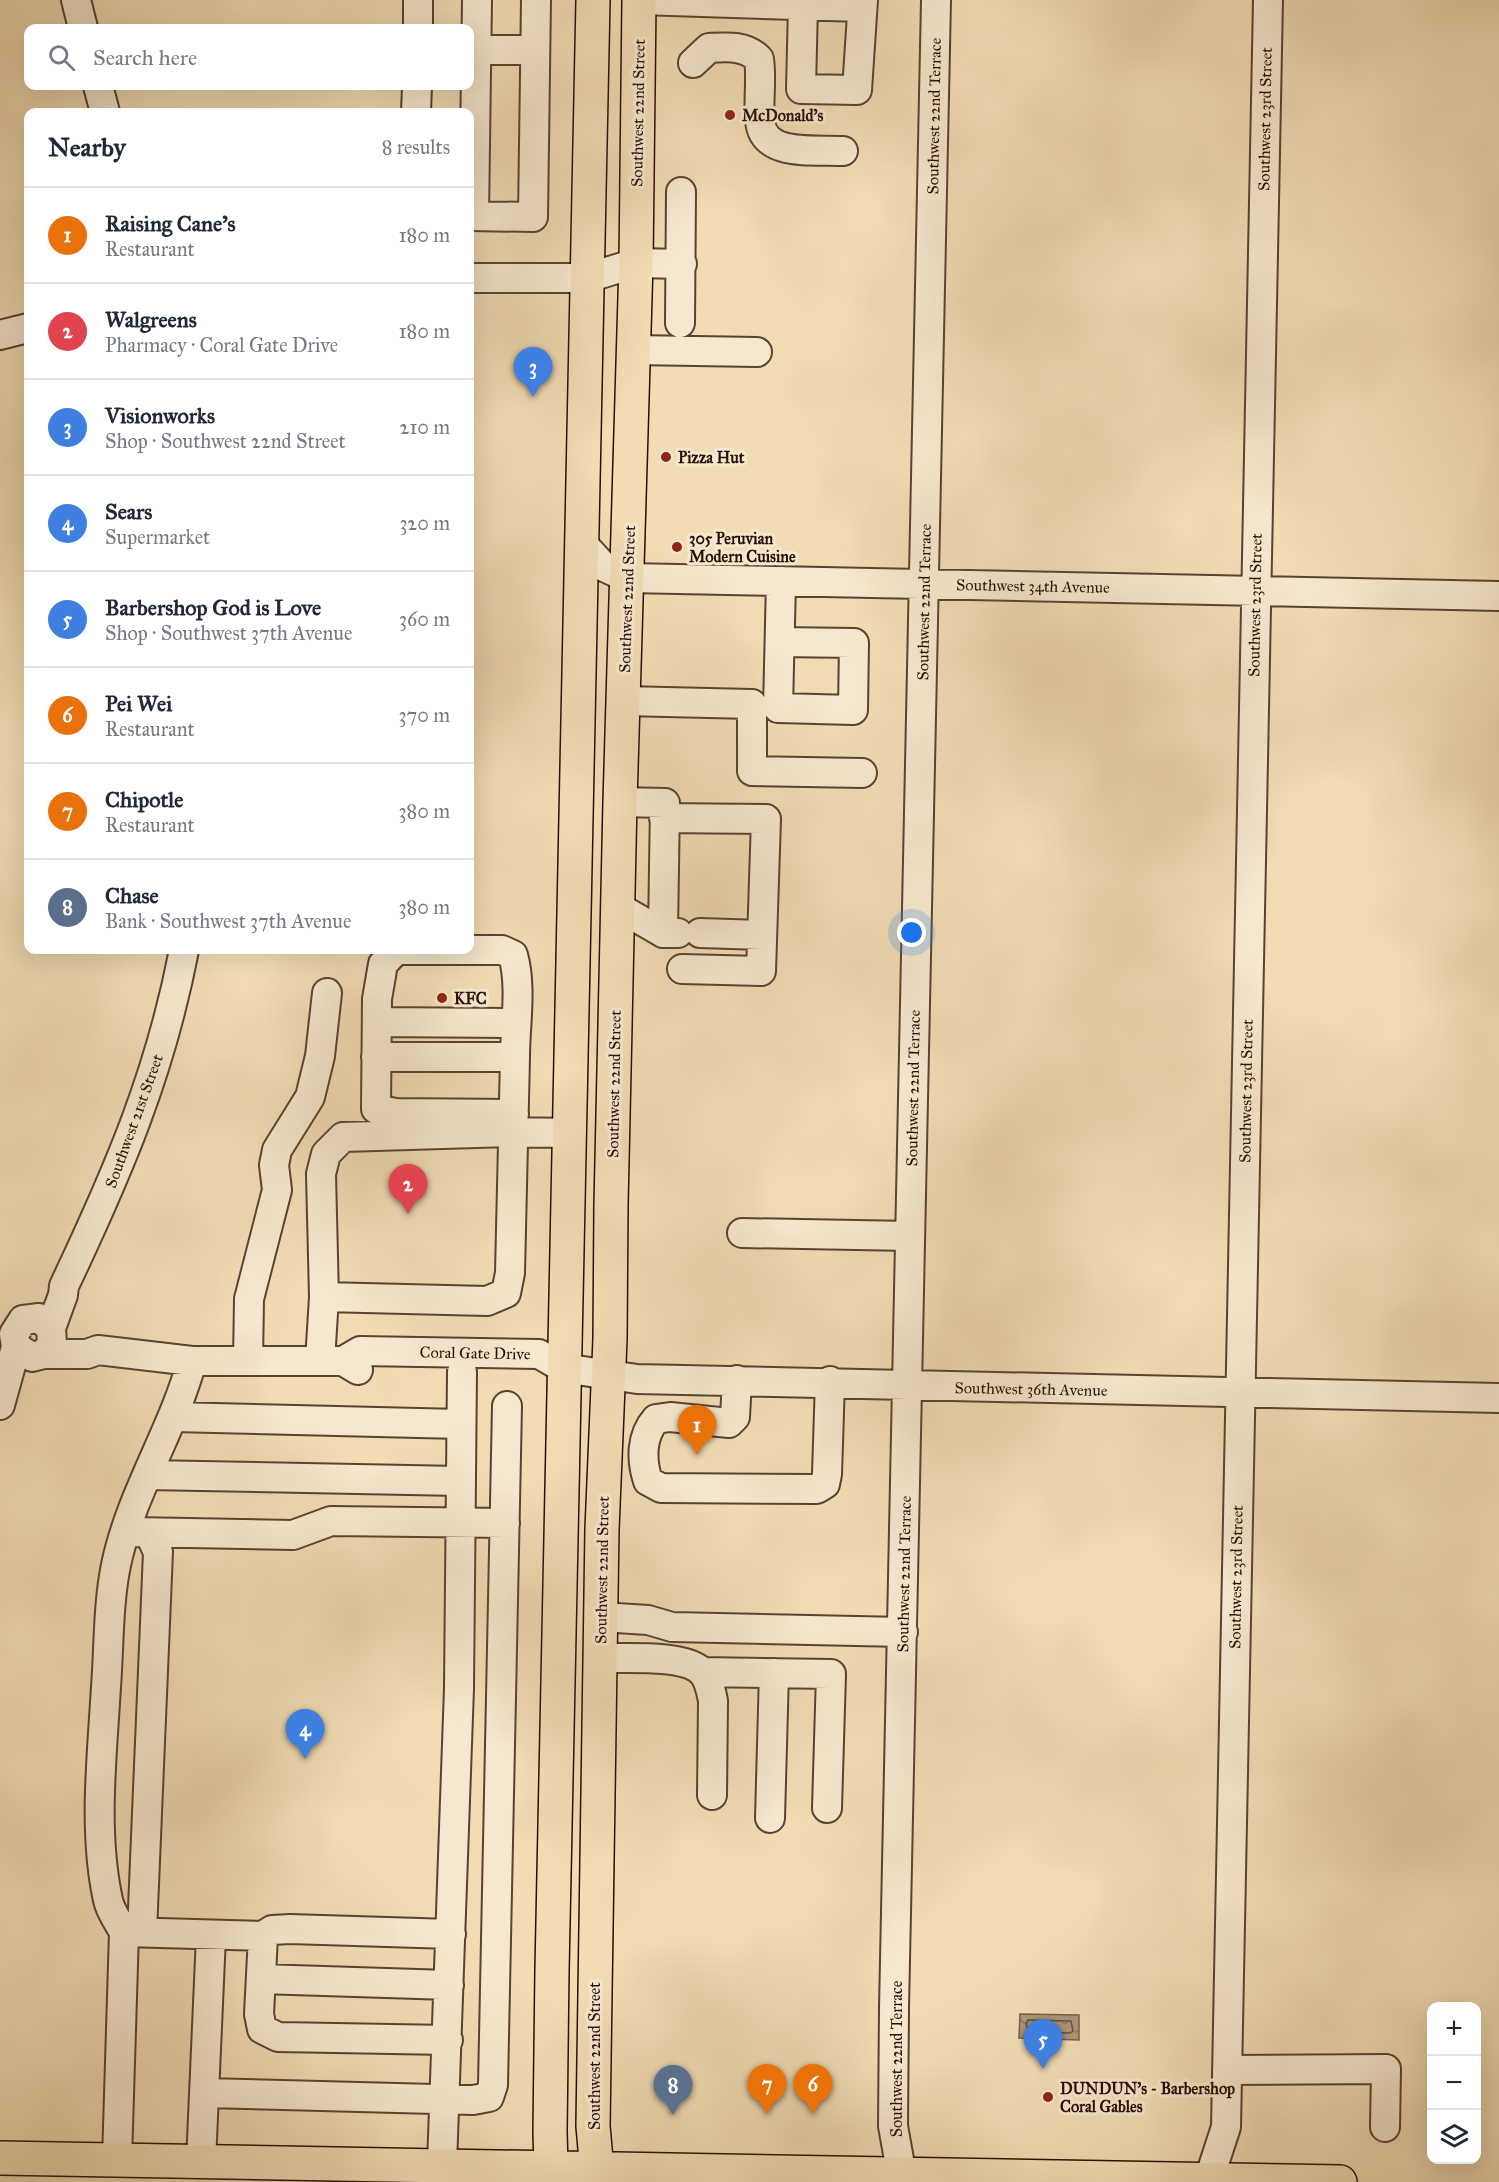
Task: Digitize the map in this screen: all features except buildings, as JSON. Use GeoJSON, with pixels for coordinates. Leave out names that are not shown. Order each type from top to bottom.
{"type":"FeatureCollection","features":[{"type":"Feature","properties":{"kind":"main road"},"geometry":{"type":"LineString","coordinates":[[548,2177],[593,0]]}},
{"type":"Feature","properties":{"kind":"main road","name":"Southwest 22nd Street"},"geometry":{"type":"LineString","coordinates":[[597,2175],[593,2126],[600,1658],[620,802],[634,350],[639,0]]}},
{"type":"Feature","properties":{"kind":"main road"},"geometry":{"type":"LineString","coordinates":[[592,44],[639,58]]}},
{"type":"Feature","properties":{"kind":"main road"},"geometry":{"type":"LineString","coordinates":[[0,2158],[201,2162],[310,2173],[388,2173],[442,2165],[548,2177],[597,2175],[1341,2182]]}},
{"type":"Feature","properties":{"kind":"street"},"geometry":{"type":"LineString","coordinates":[[76,0],[82,24]]}},
{"type":"Feature","properties":{"kind":"street"},"geometry":{"type":"LineString","coordinates":[[418,0],[418,24]]}},
{"type":"Feature","properties":{"kind":"street"},"geometry":{"type":"LineString","coordinates":[[474,38],[477,0]]}},
{"type":"Feature","properties":{"kind":"street"},"geometry":{"type":"LineString","coordinates":[[474,216],[533,217],[536,0]]}},
{"type":"Feature","properties":{"kind":"street"},"geometry":{"type":"LineString","coordinates":[[639,0],[862,3],[857,90],[801,89],[803,4]]}},
{"type":"Feature","properties":{"kind":"street","name":"Southwest 22nd Terrace"},"geometry":{"type":"LineString","coordinates":[[902,2178],[893,2126],[936,0]]}},
{"type":"Feature","properties":{"kind":"street","name":"Southwest 23rd Street"},"geometry":{"type":"LineString","coordinates":[[1208,2181],[1226,2127],[1268,0]]}},
{"type":"Feature","properties":{"kind":"street"},"geometry":{"type":"LineString","coordinates":[[693,63],[709,48],[734,47],[751,51],[759,59],[759,119],[762,134],[771,144],[784,148],[843,151]]}},
{"type":"Feature","properties":{"kind":"street"},"geometry":{"type":"LineString","coordinates":[[474,50],[536,50]]}},
{"type":"Feature","properties":{"kind":"street"},"geometry":{"type":"LineString","coordinates":[[99,90],[104,108]]}},
{"type":"Feature","properties":{"kind":"street"},"geometry":{"type":"LineString","coordinates":[[416,108],[417,90]]}},
{"type":"Feature","properties":{"kind":"street"},"geometry":{"type":"LineString","coordinates":[[473,90],[473,108]]}},
{"type":"Feature","properties":{"kind":"street"},"geometry":{"type":"LineString","coordinates":[[680,323],[681,192]]}},
{"type":"Feature","properties":{"kind":"street"},"geometry":{"type":"LineString","coordinates":[[474,278],[588,278],[636,263],[682,264]]}},
{"type":"Feature","properties":{"kind":"street"},"geometry":{"type":"LineString","coordinates":[[0,335],[24,329]]}},
{"type":"Feature","properties":{"kind":"street"},"geometry":{"type":"LineString","coordinates":[[634,350],[757,352]]}},
{"type":"Feature","properties":{"kind":"street","name":"Southwest 34th Avenue"},"geometry":{"type":"LineString","coordinates":[[581,542],[604,567],[628,578],[1499,596]]}},
{"type":"Feature","properties":{"kind":"street"},"geometry":{"type":"LineString","coordinates":[[780,642],[781,581]]}},
{"type":"Feature","properties":{"kind":"street"},"geometry":{"type":"LineString","coordinates":[[623,701],[752,704],[752,771],[862,773]]}},
{"type":"Feature","properties":{"kind":"street"},"geometry":{"type":"LineString","coordinates":[[620,802],[664,810],[766,819],[761,971],[682,969]]}},
{"type":"Feature","properties":{"kind":"street"},"geometry":{"type":"LineString","coordinates":[[664,810],[768,802]]}},
{"type":"Feature","properties":{"kind":"street"},"geometry":{"type":"LineString","coordinates":[[664,810],[682,933]]}},
{"type":"Feature","properties":{"kind":"street"},"geometry":{"type":"LineString","coordinates":[[618,907],[682,933],[762,935]]}},
{"type":"Feature","properties":{"kind":"street"},"geometry":{"type":"LineString","coordinates":[[324,1297],[487,1301],[506,1293],[510,1273],[517,969],[513,956],[502,950],[474,950]]}},
{"type":"Feature","properties":{"kind":"street","name":"Southwest 21st Street"},"geometry":{"type":"LineString","coordinates":[[3,1397],[5,1381],[28,1335],[54,1291],[64,1286],[110,1189],[146,1097],[168,1026],[183,954]]}},
{"type":"Feature","properties":{"kind":"street"},"geometry":{"type":"LineString","coordinates":[[392,954],[383,964],[377,1022],[376,1109],[394,1113],[513,1123],[568,1133]]}},
{"type":"Feature","properties":{"kind":"street"},"geometry":{"type":"LineString","coordinates":[[248,1360],[249,1299],[255,1269],[273,1210],[276,1190],[274,1165],[277,1150],[310,1097],[320,1056],[327,993]]}},
{"type":"Feature","properties":{"kind":"street"},"geometry":{"type":"LineString","coordinates":[[377,1022],[515,1023]]}},
{"type":"Feature","properties":{"kind":"street"},"geometry":{"type":"LineString","coordinates":[[376,1057],[515,1057]]}},
{"type":"Feature","properties":{"kind":"street"},"geometry":{"type":"LineString","coordinates":[[332,1361],[324,1297],[321,1174],[326,1154],[343,1137],[513,1123]]}},
{"type":"Feature","properties":{"kind":"street"},"geometry":{"type":"LineString","coordinates":[[741,1233],[910,1236]]}},
{"type":"Feature","properties":{"kind":"street","name":"Coral Gate Drive"},"geometry":{"type":"LineString","coordinates":[[28,1335],[87,1354],[98,1350],[192,1360],[332,1361],[358,1370],[538,1374],[563,1368]]}},
{"type":"Feature","properties":{"kind":"street","name":"Coral Gate Drive"},"geometry":{"type":"LineString","coordinates":[[332,1361],[360,1351],[539,1354],[563,1368]]}},
{"type":"Feature","properties":{"kind":"street"},"geometry":{"type":"LineString","coordinates":[[192,1360],[182,1398],[147,1475],[137,1533],[116,1565],[102,1761],[101,1845],[108,1903],[133,1932],[263,1936],[272,1930],[290,1929],[451,1934]]}},
{"type":"Feature","properties":{"kind":"street","name":"Southwest 36th Avenue"},"geometry":{"type":"LineString","coordinates":[[563,1368],[608,1376],[830,1381],[908,1386],[1499,1398]]}},
{"type":"Feature","properties":{"kind":"street"},"geometry":{"type":"LineString","coordinates":[[442,2165],[459,1688],[462,1372]]}},
{"type":"Feature","properties":{"kind":"street"},"geometry":{"type":"LineString","coordinates":[[737,1380],[735,1417],[729,1423],[670,1417],[656,1419],[647,1429],[644,1444],[644,1470],[648,1481],[661,1488],[817,1490],[825,1484],[827,1474],[830,1381]]}},
{"type":"Feature","properties":{"kind":"street"},"geometry":{"type":"LineString","coordinates":[[204,2093],[446,2100],[473,2100],[489,2097],[493,2085],[507,1406]]}},
{"type":"Feature","properties":{"kind":"street"},"geometry":{"type":"LineString","coordinates":[[174,1417],[460,1424]]}},
{"type":"Feature","properties":{"kind":"street"},"geometry":{"type":"LineString","coordinates":[[147,1475],[460,1481]]}},
{"type":"Feature","properties":{"kind":"street"},"geometry":{"type":"LineString","coordinates":[[137,1533],[293,1535],[331,1521],[505,1523]]}},
{"type":"Feature","properties":{"kind":"street"},"geometry":{"type":"LineString","coordinates":[[117,2160],[158,1552],[137,1533]]}},
{"type":"Feature","properties":{"kind":"street"},"geometry":{"type":"LineString","coordinates":[[601,1617],[648,1620],[672,1627],[903,1632]]}},
{"type":"Feature","properties":{"kind":"street"},"geometry":{"type":"LineString","coordinates":[[600,1658],[679,1661],[703,1672],[831,1674],[827,1808]]}},
{"type":"Feature","properties":{"kind":"street"},"geometry":{"type":"LineString","coordinates":[[703,1672],[714,1701],[712,1795]]}},
{"type":"Feature","properties":{"kind":"street"},"geometry":{"type":"LineString","coordinates":[[770,1818],[774,1673]]}},
{"type":"Feature","properties":{"kind":"street"},"geometry":{"type":"LineString","coordinates":[[201,2162],[211,1936]]}},
{"type":"Feature","properties":{"kind":"street"},"geometry":{"type":"LineString","coordinates":[[263,1936],[259,2014],[262,2029],[278,2037],[448,2040]]}},
{"type":"Feature","properties":{"kind":"street"},"geometry":{"type":"LineString","coordinates":[[261,1979],[449,1985]]}},
{"type":"Feature","properties":{"kind":"street"},"geometry":{"type":"LineString","coordinates":[[1227,2060],[1310,2051]]}},
{"type":"Feature","properties":{"kind":"street"},"geometry":{"type":"LineString","coordinates":[[1227,2060],[1386,2069],[1385,2127]]}},
{"type":"Feature","properties":{"kind":"water"},"geometry":{"type":"Polygon","coordinates":[[[1020,2014],[1079,2015],[1079,2040],[1019,2038],[1020,2014]]]}},
{"type":"Feature","properties":{"kind":"place","name":"McDonald's"},"geometry":{"type":"Point","coordinates":[730,115]}},
{"type":"Feature","properties":{"kind":"place","name":"Visionworks"},"geometry":{"type":"Point","coordinates":[533,397]}},
{"type":"Feature","properties":{"kind":"place","name":"Pizza Hut"},"geometry":{"type":"Point","coordinates":[666,457]}},
{"type":"Feature","properties":{"kind":"place","name":"305 Peruvian Modern Cuisine"},"geometry":{"type":"Point","coordinates":[677,547]}},
{"type":"Feature","properties":{"kind":"place","name":"KFC"},"geometry":{"type":"Point","coordinates":[442,998]}},
{"type":"Feature","properties":{"kind":"place","name":"Walgreens"},"geometry":{"type":"Point","coordinates":[408,1214]}},
{"type":"Feature","properties":{"kind":"place","name":"Raising Cane's"},"geometry":{"type":"Point","coordinates":[697,1455]}},
{"type":"Feature","properties":{"kind":"place","name":"Sears"},"geometry":{"type":"Point","coordinates":[305,1759]}},
{"type":"Feature","properties":{"kind":"place","name":"Barbershop God is Love"},"geometry":{"type":"Point","coordinates":[1043,2069]}},
{"type":"Feature","properties":{"kind":"place","name":"DUNDUN’s - Barbershop Coral Gables"},"geometry":{"type":"Point","coordinates":[1048,2097]}},
{"type":"Feature","properties":{"kind":"place","name":"Chipotle"},"geometry":{"type":"Point","coordinates":[767,2114]}},
{"type":"Feature","properties":{"kind":"place","name":"Pei Wei"},"geometry":{"type":"Point","coordinates":[813,2114]}},
{"type":"Feature","properties":{"kind":"place","name":"Chase"},"geometry":{"type":"Point","coordinates":[673,2115]}}]}
